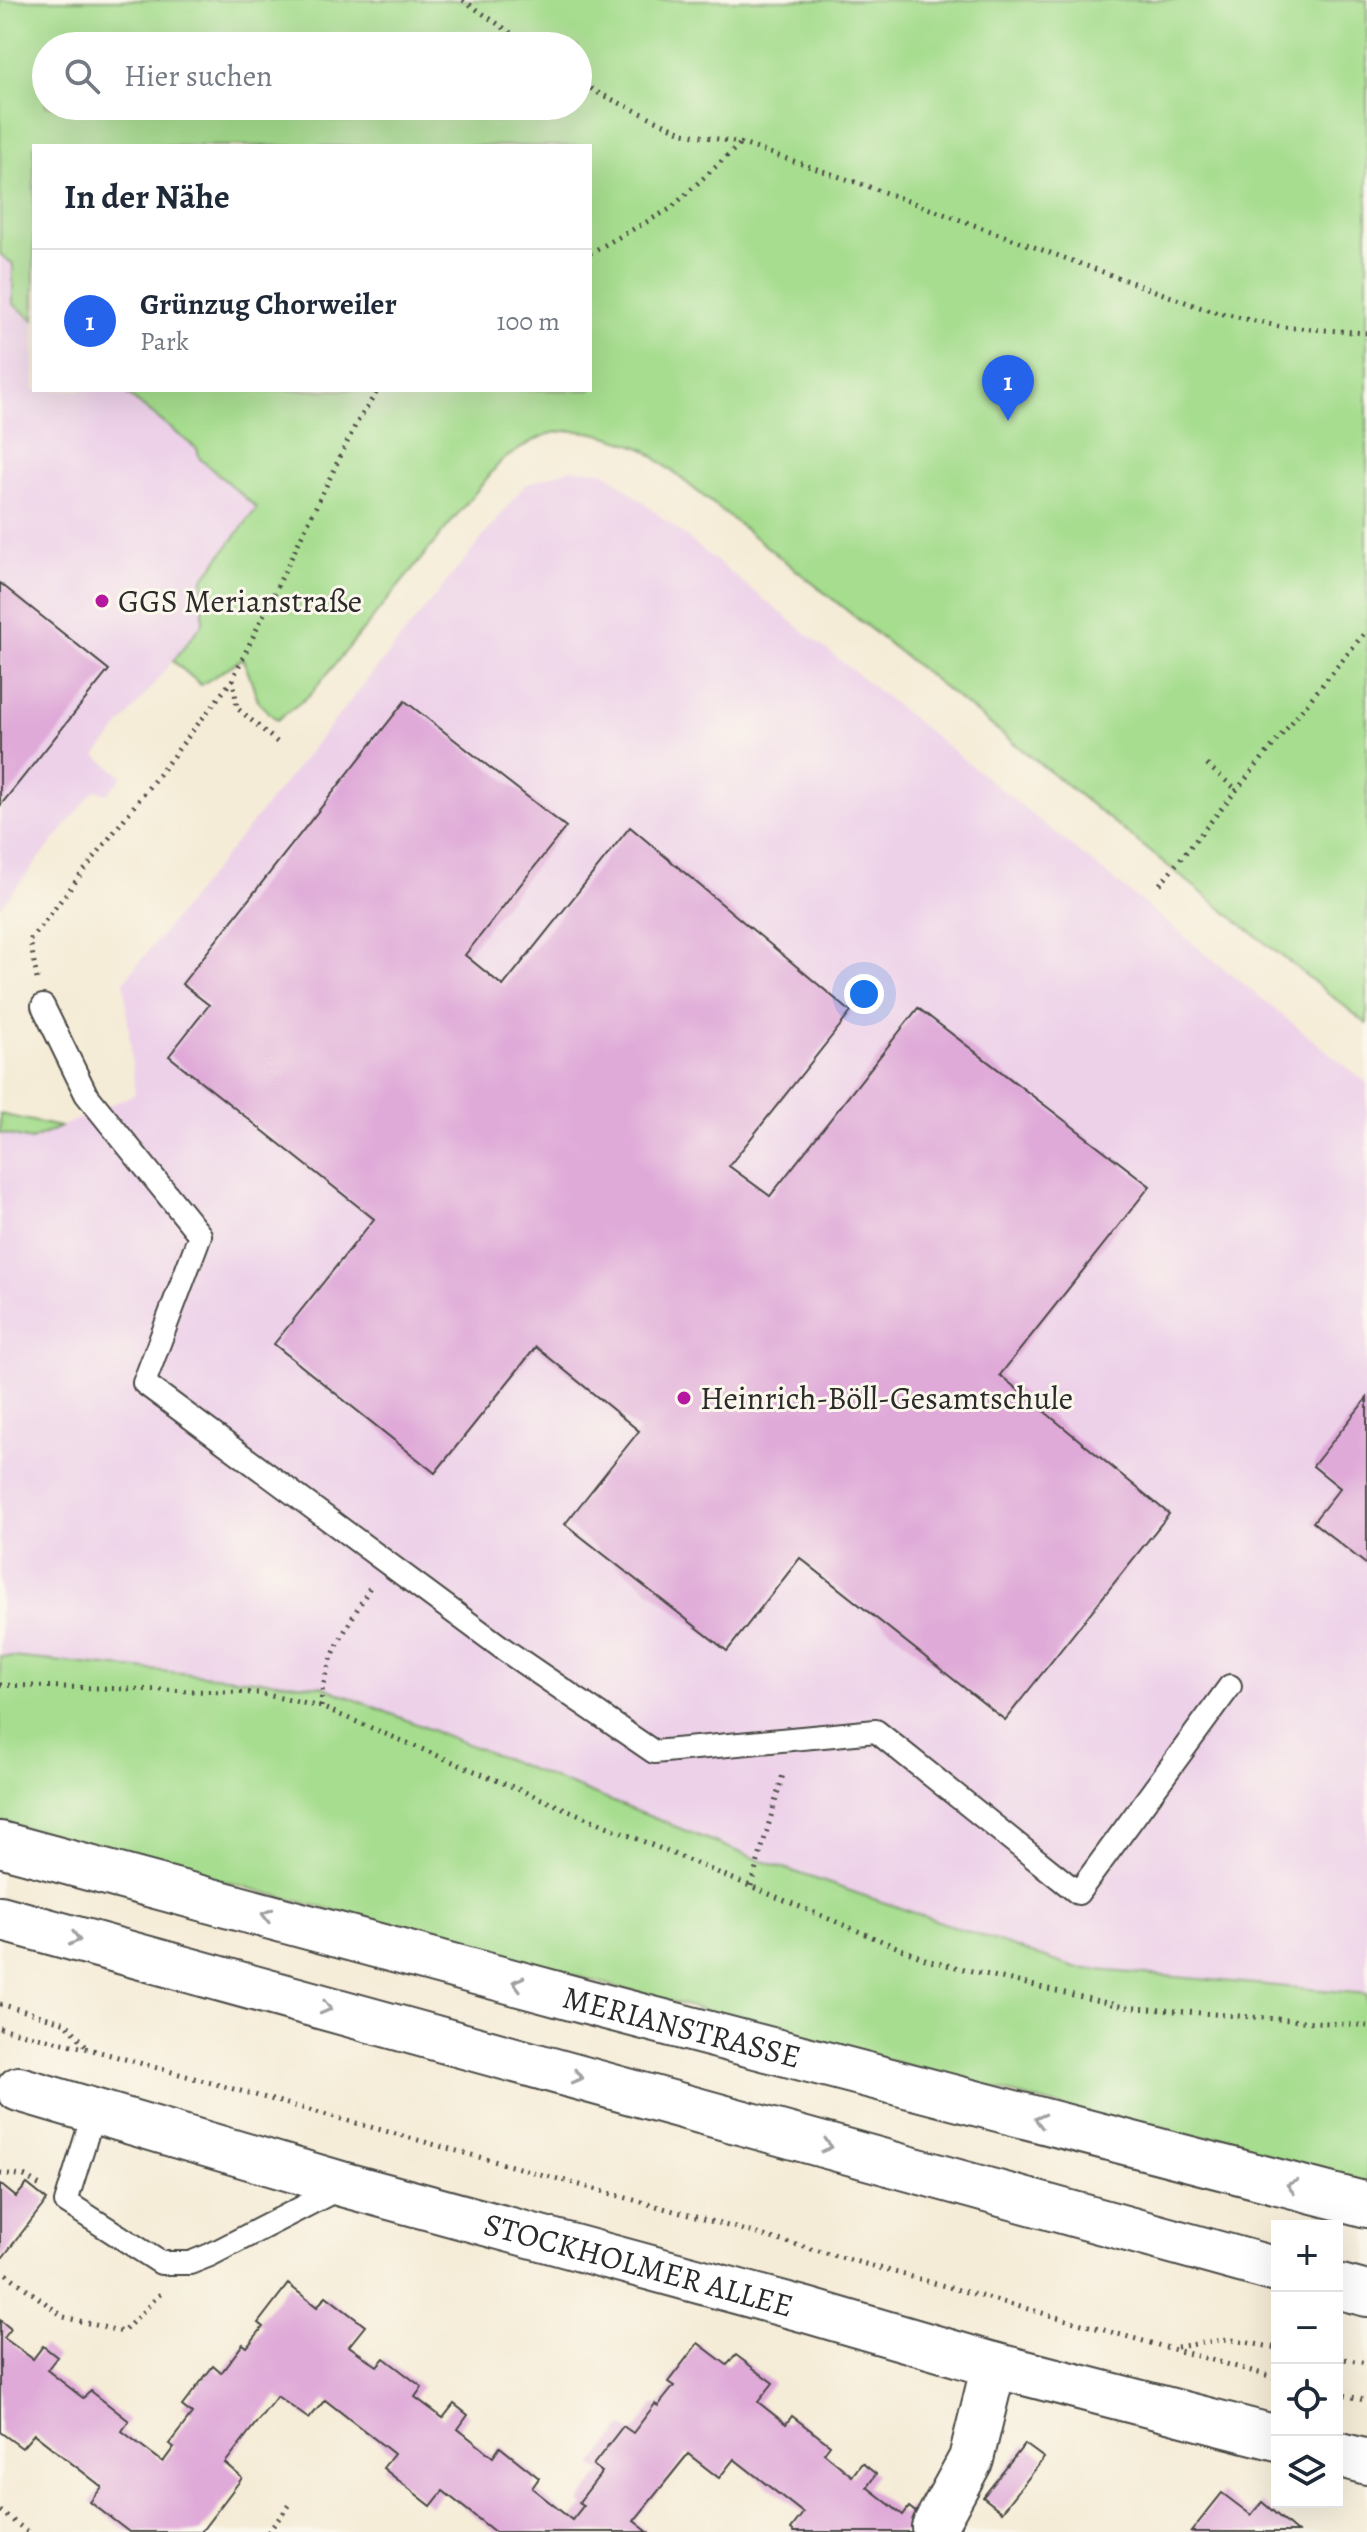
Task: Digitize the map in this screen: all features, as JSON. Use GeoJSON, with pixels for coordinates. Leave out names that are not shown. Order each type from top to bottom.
{"type":"FeatureCollection","features":[{"type":"Feature","properties":{"kind":"main road","name":"MERIANSTRASSE"},"geometry":{"type":"LineString","coordinates":[[0,1844],[567,1997],[1367,2205]]}},
{"type":"Feature","properties":{"kind":"main road"},"geometry":{"type":"LineString","coordinates":[[0,1918],[1271,2268]]}},
{"type":"Feature","properties":{"kind":"main road","name":"STOCKHOLMER ALLEE"},"geometry":{"type":"LineString","coordinates":[[9,2087],[345,2185],[806,2310],[994,2365],[1271,2436]]}},
{"type":"Feature","properties":{"kind":"main road"},"geometry":{"type":"LineString","coordinates":[[1343,2288],[1367,2294]]}},
{"type":"Feature","properties":{"kind":"main road"},"geometry":{"type":"LineString","coordinates":[[934,2527],[971,2459],[994,2365]]}},
{"type":"Feature","properties":{"kind":"main road"},"geometry":{"type":"LineString","coordinates":[[1343,2456],[1367,2462]]}},
{"type":"Feature","properties":{"kind":"lane"},"geometry":{"type":"LineString","coordinates":[[43,1006],[86,1094],[200,1235],[144,1383],[505,1650],[654,1752],[876,1731],[1078,1893],[1230,1686]]}},
{"type":"Feature","properties":{"kind":"lane"},"geometry":{"type":"LineString","coordinates":[[94,2112],[66,2202],[161,2263],[190,2263],[210,2255],[345,2185]]}},
{"type":"Feature","properties":{"kind":"path"},"geometry":{"type":"LineString","coordinates":[[463,0],[510,32]]}},
{"type":"Feature","properties":{"kind":"path"},"geometry":{"type":"LineString","coordinates":[[592,89],[684,133],[740,143],[1210,311],[1282,327],[1367,333]]}},
{"type":"Feature","properties":{"kind":"path"},"geometry":{"type":"LineString","coordinates":[[592,252],[670,209],[740,143]]}},
{"type":"Feature","properties":{"kind":"path"},"geometry":{"type":"LineString","coordinates":[[43,1006],[30,940],[233,678],[356,424],[377,392]]}},
{"type":"Feature","properties":{"kind":"path"},"geometry":{"type":"LineString","coordinates":[[1160,884],[1367,630]]}},
{"type":"Feature","properties":{"kind":"path"},"geometry":{"type":"LineString","coordinates":[[233,678],[237,708],[277,742]]}},
{"type":"Feature","properties":{"kind":"path"},"geometry":{"type":"LineString","coordinates":[[1207,765],[1237,790]]}},
{"type":"Feature","properties":{"kind":"path"},"geometry":{"type":"LineString","coordinates":[[321,1707],[321,1686],[334,1651],[385,1561]]}},
{"type":"Feature","properties":{"kind":"path"},"geometry":{"type":"LineString","coordinates":[[0,1685],[258,1693],[321,1707],[930,1961],[1124,2007],[1367,2026]]}},
{"type":"Feature","properties":{"kind":"path"},"geometry":{"type":"LineString","coordinates":[[751,1886],[794,1739]]}},
{"type":"Feature","properties":{"kind":"path"},"geometry":{"type":"LineString","coordinates":[[0,2004],[66,2023],[89,2049]]}},
{"type":"Feature","properties":{"kind":"path"},"geometry":{"type":"LineString","coordinates":[[0,2028],[89,2049],[1271,2376]]}},
{"type":"Feature","properties":{"kind":"path"},"geometry":{"type":"LineString","coordinates":[[0,2173],[24,2176],[66,2202]]}},
{"type":"Feature","properties":{"kind":"path"},"geometry":{"type":"LineString","coordinates":[[0,2269],[64,2317],[123,2332],[190,2263]]}},
{"type":"Feature","properties":{"kind":"path"},"geometry":{"type":"LineString","coordinates":[[1172,2348],[1227,2339],[1271,2347]]}},
{"type":"Feature","properties":{"kind":"path"},"geometry":{"type":"LineString","coordinates":[[1343,2359],[1367,2363]]}},
{"type":"Feature","properties":{"kind":"path"},"geometry":{"type":"LineString","coordinates":[[1343,2395],[1367,2401]]}},
{"type":"Feature","properties":{"kind":"path"},"geometry":{"type":"LineString","coordinates":[[268,2532],[292,2502]]}},
{"type":"Feature","properties":{"kind":"path"},"geometry":{"type":"LineString","coordinates":[[0,2511],[28,2532]]}},
{"type":"Feature","properties":{"kind":"shaded area","name":"GGS Merianstraße"},"geometry":{"type":"Polygon","coordinates":[[[0,254],[13,264],[13,304],[32,318],[32,392],[125,392],[197,449],[200,459],[257,509],[203,579],[203,623],[96,756],[123,776],[107,794],[95,790],[0,907],[0,254]]]}},
{"type":"Feature","properties":{"kind":"shaded area","name":"Heinrich-Böll-Gesamtschule"},"geometry":{"type":"Polygon","coordinates":[[[570,469],[604,471],[1367,1083],[1367,1994],[1075,1968],[757,1859],[321,1686],[0,1656],[0,1133],[31,1140],[135,1094],[124,981],[525,485],[570,469]]]}},
{"type":"Feature","properties":{"kind":"green space"},"geometry":{"type":"Polygon","coordinates":[[[0,0],[1367,0],[1367,1024],[644,449],[606,436],[579,431],[552,433],[534,440],[501,461],[310,695],[277,720],[259,703],[243,658],[201,685],[173,661],[203,623],[203,579],[257,508],[200,459],[197,449],[125,392],[592,392],[592,144],[32,144],[32,318],[13,304],[13,264],[0,254],[0,0]]]}},
{"type":"Feature","properties":{"kind":"green space"},"geometry":{"type":"Polygon","coordinates":[[[0,1114],[60,1127],[31,1140],[0,1133],[0,1114]]]}},
{"type":"Feature","properties":{"kind":"green space"},"geometry":{"type":"Polygon","coordinates":[[[0,1656],[321,1686],[757,1859],[1075,1968],[1367,1994],[1367,2189],[0,1821],[0,1656]]]}},
{"type":"Feature","properties":{"kind":"building"},"geometry":{"type":"Polygon","coordinates":[[[0,583],[109,670],[0,806],[0,583]]]}},
{"type":"Feature","properties":{"kind":"building"},"geometry":{"type":"Polygon","coordinates":[[[405,701],[566,827],[465,955],[503,986],[630,827],[851,1012],[729,1166],[770,1196],[918,1008],[1150,1186],[1000,1375],[1169,1514],[1005,1720],[800,1558],[727,1651],[565,1524],[639,1431],[536,1347],[435,1473],[274,1344],[374,1219],[169,1056],[209,1005],[182,984],[405,701]]]}},
{"type":"Feature","properties":{"kind":"building"},"geometry":{"type":"Polygon","coordinates":[[[1367,1398],[1367,1565],[1313,1522],[1340,1488],[1313,1466],[1367,1398]]]}},
{"type":"Feature","properties":{"kind":"building"},"geometry":{"type":"Polygon","coordinates":[[[0,2184],[16,2197],[27,2184],[47,2200],[3,2257],[0,2255],[0,2184]]]}},
{"type":"Feature","properties":{"kind":"building"},"geometry":{"type":"Polygon","coordinates":[[[288,2284],[317,2307],[326,2296],[365,2326],[349,2346],[377,2366],[384,2358],[422,2387],[415,2397],[443,2418],[454,2404],[468,2415],[458,2429],[493,2457],[500,2447],[539,2478],[532,2488],[572,2520],[583,2506],[579,2502],[602,2472],[593,2465],[623,2426],[633,2433],[655,2404],[658,2406],[674,2386],[668,2382],[698,2343],[727,2365],[736,2355],[773,2383],[758,2402],[786,2424],[792,2416],[830,2445],[824,2453],[852,2476],[862,2463],[876,2474],[867,2487],[903,2515],[909,2507],[941,2532],[794,2532],[791,2529],[803,2513],[734,2459],[719,2478],[688,2454],[634,2521],[648,2532],[495,2532],[443,2491],[431,2506],[383,2468],[394,2454],[325,2400],[309,2419],[277,2396],[225,2463],[242,2478],[201,2532],[129,2532],[90,2502],[102,2487],[34,2434],[22,2448],[0,2432],[0,2320],[11,2329],[4,2338],[33,2359],[43,2346],[57,2357],[47,2370],[83,2398],[91,2391],[129,2421],[122,2431],[163,2462],[174,2447],[169,2444],[192,2414],[182,2406],[213,2366],[221,2373],[243,2344],[247,2347],[263,2327],[258,2323],[288,2284]]]}},
{"type":"Feature","properties":{"kind":"building"},"geometry":{"type":"Polygon","coordinates":[[[1025,2444],[1044,2458],[1002,2512],[983,2497],[1025,2444]]]}},
{"type":"Feature","properties":{"kind":"building"},"geometry":{"type":"Polygon","coordinates":[[[1222,2493],[1251,2515],[1262,2502],[1297,2532],[1191,2532],[1222,2493]]]}},
{"type":"Feature","properties":{"kind":"place","name":"Grünzug Chorweiler"},"geometry":{"type":"Point","coordinates":[1008,421]}},
{"type":"Feature","properties":{"kind":"place","name":"GGS Merianstraße"},"geometry":{"type":"Point","coordinates":[102,601]}},
{"type":"Feature","properties":{"kind":"place","name":"Heinrich-Böll-Gesamtschule"},"geometry":{"type":"Point","coordinates":[684,1398]}}]}
